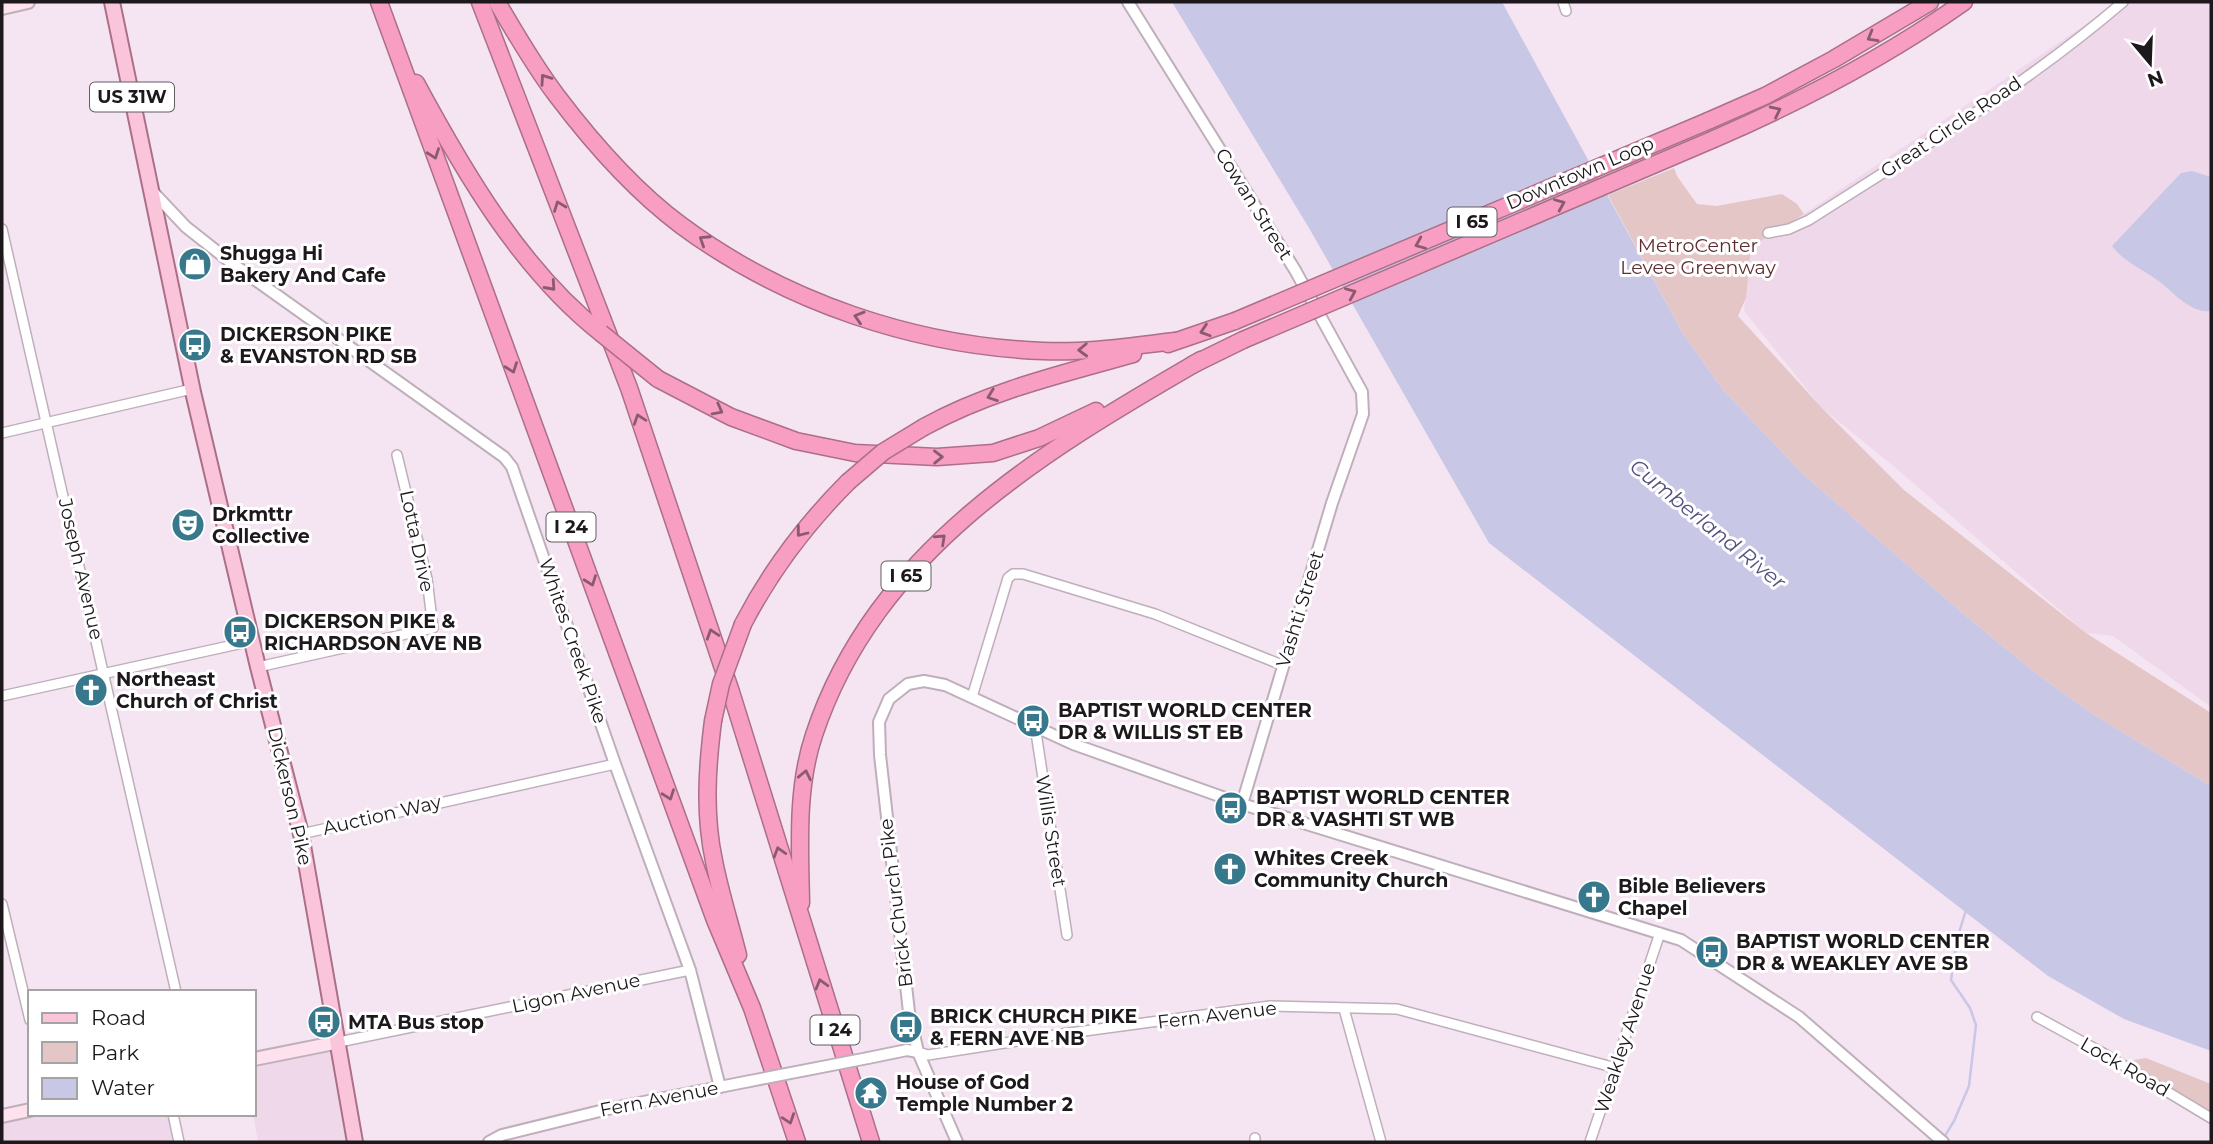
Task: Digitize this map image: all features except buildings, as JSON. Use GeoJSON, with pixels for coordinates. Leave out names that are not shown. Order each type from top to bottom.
{"type":"FeatureCollection","features":[{"type":"Feature","properties":{"kind":"highway","name":"I 24"},"geometry":{"type":"LineString","coordinates":[[379,2],[706,894],[752,1008],[797,1142]]}},
{"type":"Feature","properties":{"kind":"highway","name":"I 24"},"geometry":{"type":"LineString","coordinates":[[480,2],[629,388],[731,692],[871,1142]]}},
{"type":"Feature","properties":{"kind":"highway"},"geometry":{"type":"LineString","coordinates":[[497,2],[557,96],[594,142],[634,183],[681,225],[786,288],[850,314],[907,331],[985,347],[1046,351],[1102,349],[1175,341]]}},
{"type":"Feature","properties":{"kind":"highway","name":"Downtown Loop"},"geometry":{"type":"LineString","coordinates":[[1175,341],[1235,321],[1765,96],[1930,2]]}},
{"type":"Feature","properties":{"kind":"highway","name":"Downtown Loop"},"geometry":{"type":"LineString","coordinates":[[1201,360],[1775,112],[1844,77],[1924,30],[1964,2]]}},
{"type":"Feature","properties":{"kind":"highway"},"geometry":{"type":"LineString","coordinates":[[396,43],[434,115],[473,180],[526,259],[575,312],[658,379],[731,417],[796,441],[855,453],[937,457],[993,453],[1039,438],[1201,360]]}},
{"type":"Feature","properties":{"kind":"highway","name":"I 65"},"geometry":{"type":"LineString","coordinates":[[752,1008],[713,859],[707,805],[707,765],[721,684],[743,624],[762,588],[785,552],[814,515],[883,452],[924,427],[960,408],[1015,388],[1175,341]]}},
{"type":"Feature","properties":{"kind":"highway","name":"I 65"},"geometry":{"type":"LineString","coordinates":[[802,916],[802,788],[813,736],[836,680],[863,631],[897,586],[938,542],[983,502],[1071,437],[1201,360]]}},
{"type":"Feature","properties":{"kind":"main road"},"geometry":{"type":"LineString","coordinates":[[2,8],[28,2]]}},
{"type":"Feature","properties":{"kind":"main road","name":"Dickerson Pike"},"geometry":{"type":"LineString","coordinates":[[113,2],[192,389],[301,834],[355,1142]]}},
{"type":"Feature","properties":{"kind":"main road"},"geometry":{"type":"LineString","coordinates":[[256,1059],[339,1042]]}},
{"type":"Feature","properties":{"kind":"main road"},"geometry":{"type":"LineString","coordinates":[[2,1116],[28,1110]]}},
{"type":"Feature","properties":{"kind":"street","name":"Cowan Street"},"geometry":{"type":"LineString","coordinates":[[1128,2],[1295,270],[1362,392],[1363,414]]}},
{"type":"Feature","properties":{"kind":"street","name":"Great Circle Road"},"geometry":{"type":"LineString","coordinates":[[1768,233],[1789,229],[1809,220],[1962,122],[2063,51],[2123,2]]}},
{"type":"Feature","properties":{"kind":"street","name":"Whites Creek Pike"},"geometry":{"type":"LineString","coordinates":[[153,192],[186,227],[233,264],[504,457],[512,467],[690,970],[720,1087]]}},
{"type":"Feature","properties":{"kind":"street","name":"Joseph Avenue"},"geometry":{"type":"LineString","coordinates":[[2,229],[176,990]]}},
{"type":"Feature","properties":{"kind":"street"},"geometry":{"type":"LineString","coordinates":[[2,433],[192,389]]}},
{"type":"Feature","properties":{"kind":"street","name":"Vashti Street"},"geometry":{"type":"LineString","coordinates":[[1241,804],[1332,503],[1363,414]]}},
{"type":"Feature","properties":{"kind":"street","name":"Lotta Drive"},"geometry":{"type":"LineString","coordinates":[[258,667],[433,628],[427,579],[397,455]]}},
{"type":"Feature","properties":{"kind":"street"},"geometry":{"type":"LineString","coordinates":[[1282,665],[1155,614],[1013,573],[1008,578],[972,697],[1079,746],[1241,804],[1681,940],[1799,1017],[1943,1142]]}},
{"type":"Feature","properties":{"kind":"street"},"geometry":{"type":"LineString","coordinates":[[2,696],[252,641]]}},
{"type":"Feature","properties":{"kind":"street","name":"Brick Church Pike"},"geometry":{"type":"LineString","coordinates":[[957,1142],[918,1052],[905,986],[880,755],[879,722],[889,699],[908,684],[925,681],[945,685],[972,697]]}},
{"type":"Feature","properties":{"kind":"street","name":"Willis Street"},"geometry":{"type":"LineString","coordinates":[[1035,726],[1067,935]]}},
{"type":"Feature","properties":{"kind":"street","name":"Auction Way"},"geometry":{"type":"LineString","coordinates":[[301,834],[615,764]]}},
{"type":"Feature","properties":{"kind":"street"},"geometry":{"type":"LineString","coordinates":[[2,904],[28,1012]]}},
{"type":"Feature","properties":{"kind":"street","name":"Weakley Avenue"},"geometry":{"type":"LineString","coordinates":[[1590,1142],[1660,933]]}},
{"type":"Feature","properties":{"kind":"street","name":"Ligon Avenue"},"geometry":{"type":"LineString","coordinates":[[339,1042],[690,970]]}},
{"type":"Feature","properties":{"kind":"street","name":"Fern Avenue"},"geometry":{"type":"LineString","coordinates":[[489,1142],[608,1109],[907,1050],[928,1055],[1270,1006],[1397,1010],[1616,1068]]}},
{"type":"Feature","properties":{"kind":"street"},"geometry":{"type":"LineString","coordinates":[[1343,1009],[1381,1142]]}},
{"type":"Feature","properties":{"kind":"street","name":"Lock Road"},"geometry":{"type":"LineString","coordinates":[[2037,1017],[2211,1118]]}},
{"type":"Feature","properties":{"kind":"street"},"geometry":{"type":"LineString","coordinates":[[173,1116],[179,1142]]}},
{"type":"Feature","properties":{"kind":"shaded area"},"geometry":{"type":"Polygon","coordinates":[[[2119,2],[2211,2],[2211,707],[2113,636],[2086,633],[1897,469],[1822,408],[1744,311],[1751,247],[2119,2]]]}},
{"type":"Feature","properties":{"kind":"shaded area"},"geometry":{"type":"Polygon","coordinates":[[[339,1042],[355,1142],[258,1142],[253,1116],[256,1116],[256,1059],[339,1042]]]}},
{"type":"Feature","properties":{"kind":"shaded area"},"geometry":{"type":"Polygon","coordinates":[[[34,1116],[168,1116],[174,1142],[2,1142],[2,1124],[34,1116]]]}},
{"type":"Feature","properties":{"kind":"green space","name":"MetroCenter Levee Greenway"},"geometry":{"type":"Polygon","coordinates":[[[1674,168],[1697,204],[1717,206],[1782,194],[1797,204],[1804,214],[1751,247],[1746,298],[1738,316],[1822,408],[1904,490],[2086,633],[2211,713],[2211,786],[2094,715],[2037,674],[1967,617],[1803,474],[1723,390],[1682,332],[1608,195],[1674,168]]]}},
{"type":"Feature","properties":{"kind":"green space"},"geometry":{"type":"Polygon","coordinates":[[[2104,1047],[2128,1061],[2146,1058],[2211,1084],[2211,1118],[2101,1052],[2104,1047]]]}},
{"type":"Feature","properties":{"kind":"water","name":"Cumberland River"},"geometry":{"type":"Polygon","coordinates":[[[1172,2],[1502,2],[1682,332],[1723,390],[1803,474],[1967,617],[2037,674],[2094,715],[2211,786],[2211,1051],[2124,1019],[2048,976],[1489,543],[1309,228],[1172,2]]]}},
{"type":"Feature","properties":{"kind":"water"},"geometry":{"type":"Polygon","coordinates":[[[2192,171],[2211,177],[2211,311],[2198,310],[2186,304],[2112,246],[2181,173],[2192,171]]]}},
{"type":"Feature","properties":{"kind":"waterway"},"geometry":{"type":"LineString","coordinates":[[1943,1139],[1969,1086],[1976,1025],[1970,1008],[1951,980],[1957,939],[1966,910]]}},
{"type":"Feature","properties":{"kind":"place","name":"Shugga Hi Bakery And Cafe"},"geometry":{"type":"Point","coordinates":[195,264]}},
{"type":"Feature","properties":{"kind":"place","name":"DICKERSON PIKE & EVANSTON RD SB"},"geometry":{"type":"Point","coordinates":[195,345]}},
{"type":"Feature","properties":{"kind":"place","name":"Drkmttr Collective"},"geometry":{"type":"Point","coordinates":[188,525]}},
{"type":"Feature","properties":{"kind":"place","name":"DICKERSON PIKE & RICHARDSON AVE NB"},"geometry":{"type":"Point","coordinates":[240,632]}},
{"type":"Feature","properties":{"kind":"place","name":"Northeast Church of Christ"},"geometry":{"type":"Point","coordinates":[91,690]}},
{"type":"Feature","properties":{"kind":"place","name":"BAPTIST WORLD CENTER DR & WILLIS ST EB"},"geometry":{"type":"Point","coordinates":[1033,721]}},
{"type":"Feature","properties":{"kind":"place","name":"BAPTIST WORLD CENTER DR & VASHTI ST WB"},"geometry":{"type":"Point","coordinates":[1231,808]}},
{"type":"Feature","properties":{"kind":"place","name":"Whites Creek Community Church"},"geometry":{"type":"Point","coordinates":[1230,869]}},
{"type":"Feature","properties":{"kind":"place","name":"Bible Believers Chapel"},"geometry":{"type":"Point","coordinates":[1594,897]}},
{"type":"Feature","properties":{"kind":"place","name":"BAPTIST WORLD CENTER DR & WEAKLEY AVE SB"},"geometry":{"type":"Point","coordinates":[1712,952]}},
{"type":"Feature","properties":{"kind":"place","name":"MTA Bus stop"},"geometry":{"type":"Point","coordinates":[324,1022]}},
{"type":"Feature","properties":{"kind":"place","name":"BRICK CHURCH PIKE & FERN AVE NB"},"geometry":{"type":"Point","coordinates":[906,1027]}},
{"type":"Feature","properties":{"kind":"place","name":"House of God Temple Number 2"},"geometry":{"type":"Point","coordinates":[871,1093]}}]}
